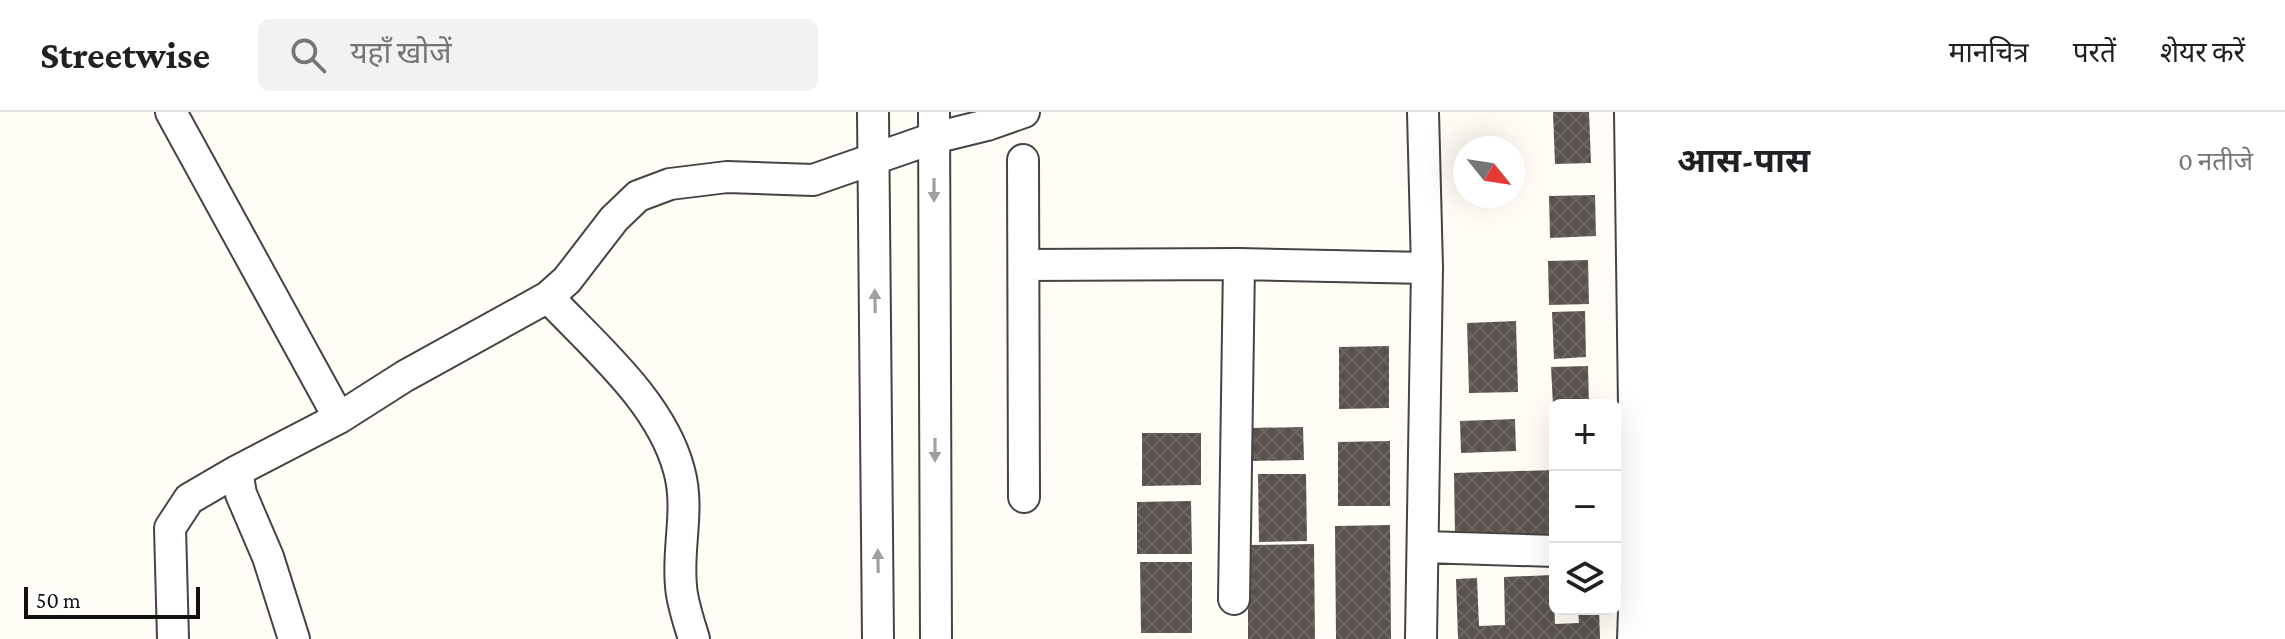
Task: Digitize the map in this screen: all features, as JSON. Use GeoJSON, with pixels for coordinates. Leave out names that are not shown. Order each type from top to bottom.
{"type":"FeatureCollection","features":[{"type":"Feature","properties":{"kind":"street"},"geometry":{"type":"LineString","coordinates":[[171,112],[339,418]]}},
{"type":"Feature","properties":{"kind":"street"},"geometry":{"type":"LineString","coordinates":[[873,112],[878,639]]}},
{"type":"Feature","properties":{"kind":"street"},"geometry":{"type":"LineString","coordinates":[[173,639],[170,528],[189,499],[339,418],[405,376],[548,297],[567,280],[614,219],[638,196],[670,184],[700,178],[813,180],[874,160],[934,125],[987,125],[1024,112]]}},
{"type":"Feature","properties":{"kind":"street"},"geometry":{"type":"LineString","coordinates":[[1421,639],[1427,268],[1423,112]]}},
{"type":"Feature","properties":{"kind":"street"},"geometry":{"type":"LineString","coordinates":[[1630,112],[1633,639]]}},
{"type":"Feature","properties":{"kind":"street"},"geometry":{"type":"LineString","coordinates":[[934,125],[936,639]]}},
{"type":"Feature","properties":{"kind":"street"},"geometry":{"type":"LineString","coordinates":[[1023,160],[1024,497]]}},
{"type":"Feature","properties":{"kind":"street"},"geometry":{"type":"LineString","coordinates":[[1024,265],[1239,264],[1427,268]]}},
{"type":"Feature","properties":{"kind":"street"},"geometry":{"type":"LineString","coordinates":[[1234,599],[1239,264]]}},
{"type":"Feature","properties":{"kind":"street"},"geometry":{"type":"LineString","coordinates":[[548,297],[640,396],[661,424],[680,471],[684,510],[680,586],[694,639]]}},
{"type":"Feature","properties":{"kind":"street"},"geometry":{"type":"LineString","coordinates":[[237,471],[241,494],[268,557],[294,639]]}},
{"type":"Feature","properties":{"kind":"street"},"geometry":{"type":"LineString","coordinates":[[1423,547],[1549,551]]}},
{"type":"Feature","properties":{"kind":"building"},"geometry":{"type":"Polygon","coordinates":[[[1553,112],[1589,112],[1591,163],[1555,164],[1553,112]]]}},
{"type":"Feature","properties":{"kind":"building"},"geometry":{"type":"Polygon","coordinates":[[[1595,195],[1596,236],[1550,238],[1549,196],[1595,195]]]}},
{"type":"Feature","properties":{"kind":"building"},"geometry":{"type":"Polygon","coordinates":[[[1588,260],[1589,304],[1549,305],[1548,261],[1588,260]]]}},
{"type":"Feature","properties":{"kind":"building"},"geometry":{"type":"Polygon","coordinates":[[[1585,311],[1586,357],[1554,359],[1552,312],[1585,311]]]}},
{"type":"Feature","properties":{"kind":"building"},"geometry":{"type":"Polygon","coordinates":[[[1516,321],[1518,392],[1469,393],[1467,323],[1516,321]]]}},
{"type":"Feature","properties":{"kind":"building"},"geometry":{"type":"Polygon","coordinates":[[[1389,346],[1389,408],[1339,409],[1339,347],[1389,346]]]}},
{"type":"Feature","properties":{"kind":"building"},"geometry":{"type":"Polygon","coordinates":[[[1588,366],[1589,399],[1553,399],[1551,367],[1588,366]]]}},
{"type":"Feature","properties":{"kind":"building"},"geometry":{"type":"Polygon","coordinates":[[[1515,419],[1516,451],[1461,453],[1460,421],[1515,419]]]}},
{"type":"Feature","properties":{"kind":"building"},"geometry":{"type":"Polygon","coordinates":[[[1303,427],[1304,460],[1251,461],[1251,428],[1303,427]]]}},
{"type":"Feature","properties":{"kind":"building"},"geometry":{"type":"Polygon","coordinates":[[[1142,433],[1201,433],[1201,485],[1142,486],[1142,433]]]}},
{"type":"Feature","properties":{"kind":"building"},"geometry":{"type":"Polygon","coordinates":[[[1390,441],[1390,506],[1338,506],[1338,442],[1390,441]]]}},
{"type":"Feature","properties":{"kind":"building"},"geometry":{"type":"Polygon","coordinates":[[[1549,470],[1549,534],[1455,537],[1454,473],[1549,470]]]}},
{"type":"Feature","properties":{"kind":"building"},"geometry":{"type":"Polygon","coordinates":[[[1258,474],[1306,474],[1307,541],[1259,542],[1258,474]]]}},
{"type":"Feature","properties":{"kind":"building"},"geometry":{"type":"Polygon","coordinates":[[[1191,501],[1192,554],[1137,554],[1137,502],[1191,501]]]}},
{"type":"Feature","properties":{"kind":"building"},"geometry":{"type":"Polygon","coordinates":[[[1390,525],[1391,639],[1336,639],[1335,526],[1390,525]]]}},
{"type":"Feature","properties":{"kind":"building"},"geometry":{"type":"Polygon","coordinates":[[[1314,544],[1315,639],[1248,639],[1248,545],[1314,544]]]}},
{"type":"Feature","properties":{"kind":"building"},"geometry":{"type":"Polygon","coordinates":[[[1140,562],[1192,562],[1192,633],[1141,633],[1140,562]]]}},
{"type":"Feature","properties":{"kind":"building"},"geometry":{"type":"Polygon","coordinates":[[[1549,575],[1549,615],[1555,615],[1555,624],[1579,623],[1578,615],[1599,615],[1600,639],[1458,639],[1456,579],[1477,578],[1479,626],[1505,625],[1504,577],[1549,575]]]}}]}
